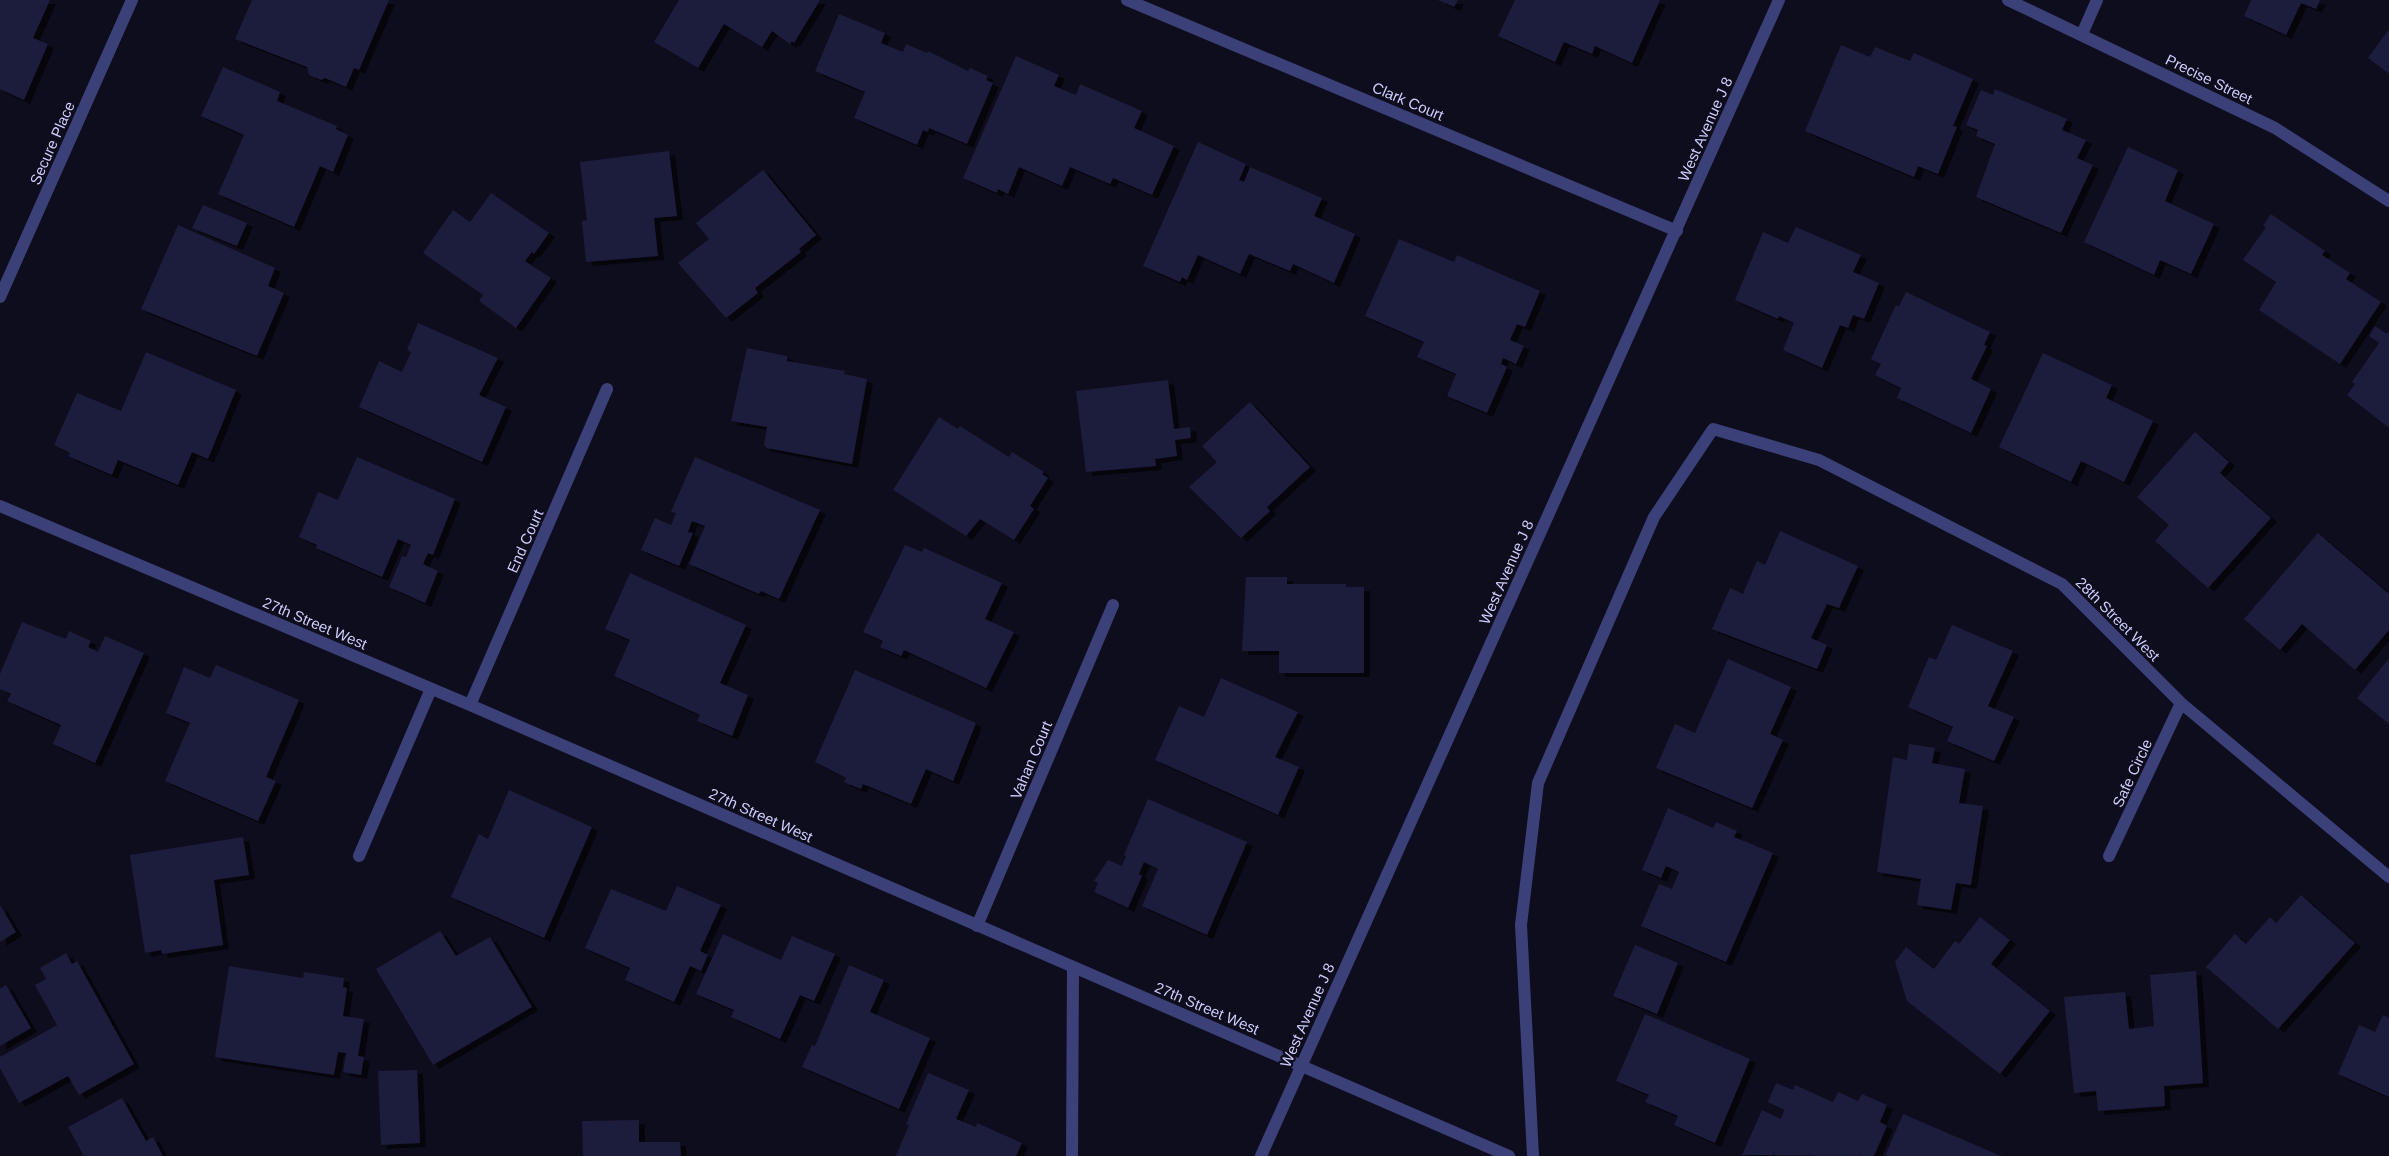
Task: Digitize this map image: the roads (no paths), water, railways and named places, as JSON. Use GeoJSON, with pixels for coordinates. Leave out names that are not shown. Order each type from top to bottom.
{"type":"FeatureCollection","features":[{"type":"Feature","properties":{"kind":"street","name":"Secure Place"},"geometry":{"type":"LineString","coordinates":[[0,297],[132,0]]}},
{"type":"Feature","properties":{"kind":"street","name":"Clark Court"},"geometry":{"type":"LineString","coordinates":[[1127,0],[1677,231]]}},
{"type":"Feature","properties":{"kind":"street","name":"West Avenue J 8"},"geometry":{"type":"LineString","coordinates":[[1261,1156],[1779,0]]}},
{"type":"Feature","properties":{"kind":"street","name":"Precise Street"},"geometry":{"type":"LineString","coordinates":[[2008,0],[2275,128],[2389,201]]}},
{"type":"Feature","properties":{"kind":"street"},"geometry":{"type":"LineString","coordinates":[[2082,34],[2097,0]]}},
{"type":"Feature","properties":{"kind":"street","name":"End Court"},"geometry":{"type":"LineString","coordinates":[[470,705],[607,389]]}},
{"type":"Feature","properties":{"kind":"street","name":"28th Street West"},"geometry":{"type":"LineString","coordinates":[[1533,1156],[1521,925],[1538,783],[1654,517],[1713,429],[1819,460],[2062,584],[2181,703],[2389,877]]}},
{"type":"Feature","properties":{"kind":"street","name":"27th Street West"},"geometry":{"type":"LineString","coordinates":[[0,506],[470,705],[1509,1156]]}},
{"type":"Feature","properties":{"kind":"street","name":"Vahan Court"},"geometry":{"type":"LineString","coordinates":[[977,926],[1113,604]]}},
{"type":"Feature","properties":{"kind":"street"},"geometry":{"type":"LineString","coordinates":[[359,856],[430,689]]}},
{"type":"Feature","properties":{"kind":"street","name":"Safe Circle"},"geometry":{"type":"LineString","coordinates":[[2109,856],[2181,703]]}},
{"type":"Feature","properties":{"kind":"street"},"geometry":{"type":"LineString","coordinates":[[1072,1156],[1073,968]]}}]}
